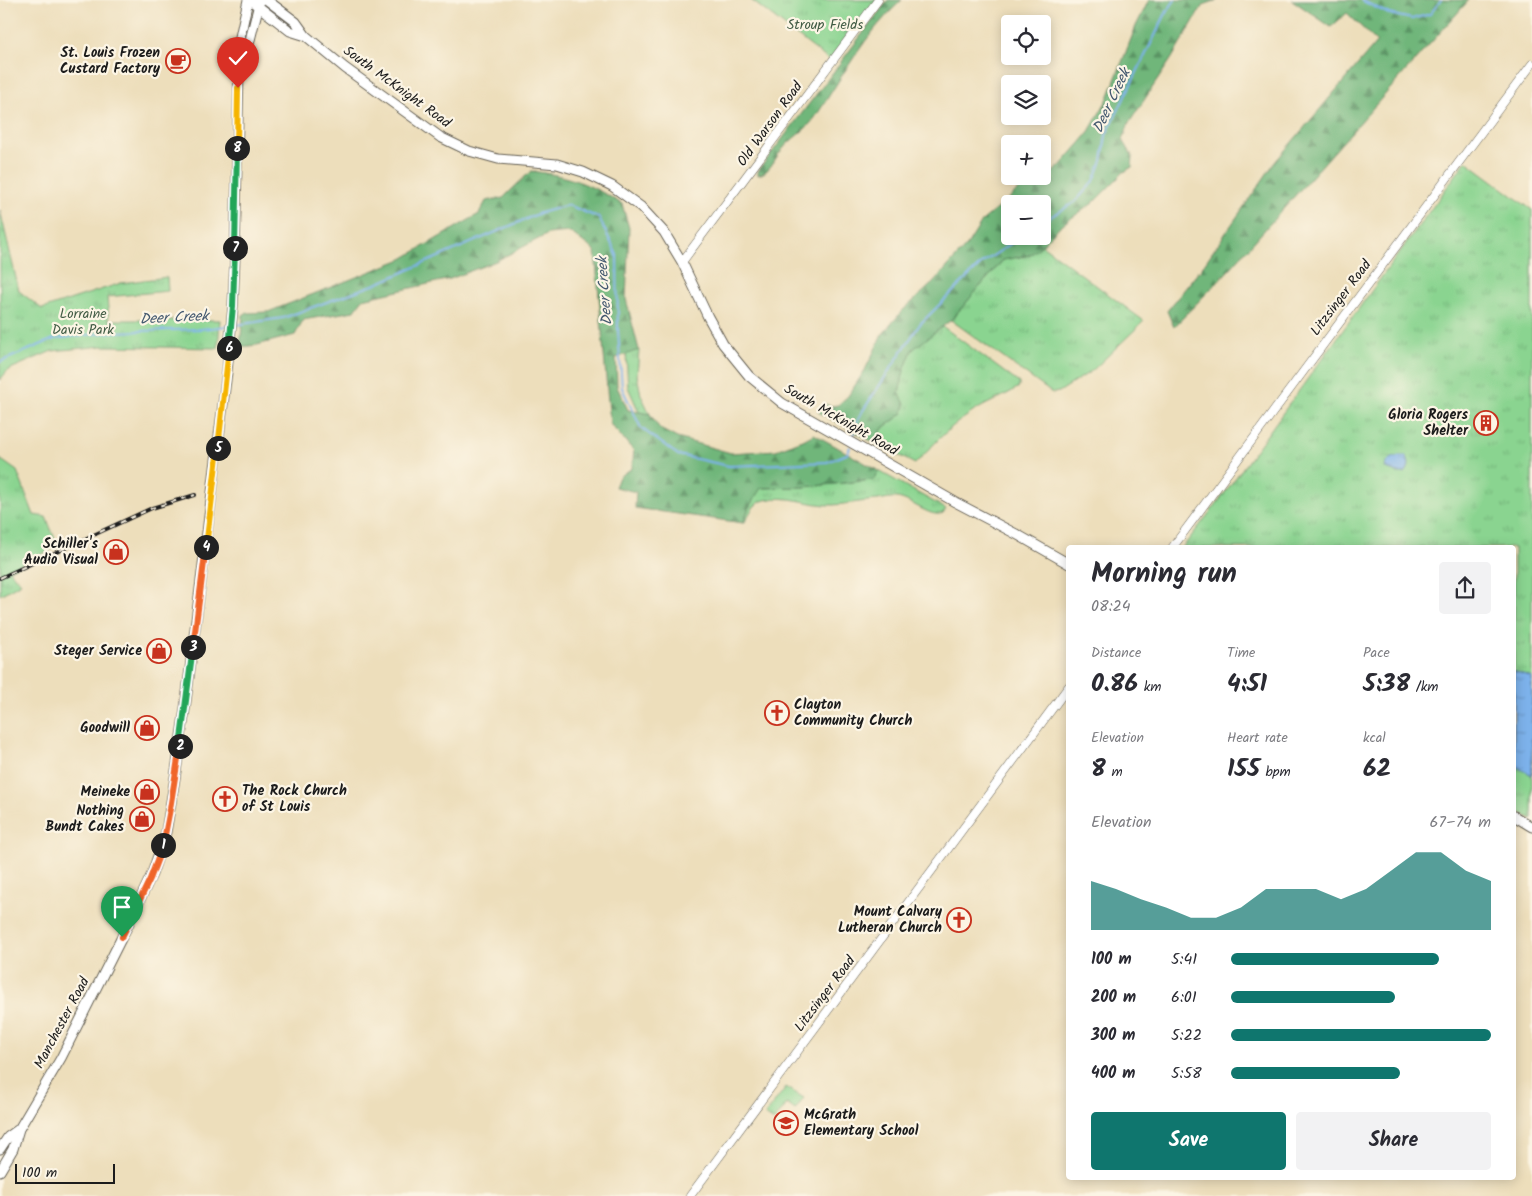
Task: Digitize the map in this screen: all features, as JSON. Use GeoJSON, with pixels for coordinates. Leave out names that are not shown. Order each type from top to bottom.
{"type":"FeatureCollection","features":[{"type":"Feature","properties":{"kind":"main road","name":"South McKnight Road"},"geometry":{"type":"LineString","coordinates":[[249,0],[259,3],[274,19],[290,31],[306,36]]}},
{"type":"Feature","properties":{"kind":"main road","name":"Manchester Road"},"geometry":{"type":"LineString","coordinates":[[0,1171],[12,1149],[19,1129],[70,1039],[141,898],[163,845],[178,760],[214,480],[228,354],[235,246],[239,71],[236,51],[249,0]]}},
{"type":"Feature","properties":{"kind":"main road","name":"South McKnight Road"},"geometry":{"type":"LineString","coordinates":[[267,0],[296,22],[306,36],[345,68],[440,137],[469,151],[498,159],[557,164],[583,172],[612,186],[641,207],[664,232],[682,262],[723,344],[749,376],[782,403],[955,502],[1066,562]]}},
{"type":"Feature","properties":{"kind":"main road","name":"Manchester Road"},"geometry":{"type":"LineString","coordinates":[[239,71],[247,52],[259,3]]}},
{"type":"Feature","properties":{"kind":"main road"},"geometry":{"type":"LineString","coordinates":[[253,26],[263,19],[274,19]]}},
{"type":"Feature","properties":{"kind":"main road"},"geometry":{"type":"LineString","coordinates":[[1516,817],[1532,827]]}},
{"type":"Feature","properties":{"kind":"main road","name":"Manchester Road"},"geometry":{"type":"LineString","coordinates":[[0,1149],[8,1137],[19,1129]]}},
{"type":"Feature","properties":{"kind":"street","name":"Old Warson Road"},"geometry":{"type":"LineString","coordinates":[[682,262],[878,0]]}},
{"type":"Feature","properties":{"kind":"street","name":"Litzsinger Road"},"geometry":{"type":"LineString","coordinates":[[1174,545],[1532,64]]}},
{"type":"Feature","properties":{"kind":"street","name":"Litzsinger Road"},"geometry":{"type":"LineString","coordinates":[[690,1196],[1066,690]]}},
{"type":"Feature","properties":{"kind":"green space","name":"Stroup Fields"},"geometry":{"type":"Polygon","coordinates":[[[751,0],[877,0],[830,61],[751,0]]]}},
{"type":"Feature","properties":{"kind":"green space"},"geometry":{"type":"Polygon","coordinates":[[[888,0],[902,0],[876,27],[814,119],[778,154],[766,172],[758,175],[758,171],[888,0]]]}},
{"type":"Feature","properties":{"kind":"green space"},"geometry":{"type":"Polygon","coordinates":[[[1149,0],[1218,0],[1203,5],[1172,58],[1129,123],[1123,140],[1133,157],[1132,167],[1124,172],[1093,203],[1060,226],[1051,236],[1051,195],[1013,195],[1023,185],[1051,185],[1051,173],[1060,166],[1087,135],[1108,98],[1136,26],[1149,0]]]}},
{"type":"Feature","properties":{"kind":"green space"},"geometry":{"type":"Polygon","coordinates":[[[1292,0],[1469,0],[1228,271],[1174,327],[1167,311],[1200,270],[1275,162],[1377,42],[1347,13],[1331,27],[1292,0]]]}},
{"type":"Feature","properties":{"kind":"green space"},"geometry":{"type":"Polygon","coordinates":[[[1466,161],[1532,210],[1532,819],[1516,810],[1516,545],[1184,545],[1218,502],[1466,161]]]}},
{"type":"Feature","properties":{"kind":"green space"},"geometry":{"type":"Polygon","coordinates":[[[531,171],[568,178],[599,191],[622,204],[629,228],[626,299],[639,350],[616,358],[617,387],[628,410],[650,414],[660,429],[677,438],[731,453],[776,450],[814,434],[879,471],[873,480],[804,487],[761,488],[749,507],[743,523],[635,508],[636,492],[615,487],[619,477],[632,468],[634,451],[610,424],[595,251],[570,232],[548,234],[496,261],[450,279],[363,299],[354,311],[303,320],[295,335],[257,345],[240,347],[243,315],[246,313],[268,312],[402,259],[479,214],[486,201],[503,198],[531,171]]]}},
{"type":"Feature","properties":{"kind":"green space"},"geometry":{"type":"Polygon","coordinates":[[[1001,205],[1001,245],[1042,245],[1030,255],[1003,260],[951,320],[912,350],[904,371],[899,393],[905,404],[902,414],[884,427],[873,442],[818,412],[820,407],[825,404],[831,406],[838,405],[848,396],[865,370],[882,335],[902,311],[934,282],[968,244],[983,220],[1001,205]]]}},
{"type":"Feature","properties":{"kind":"green space","name":"Lorraine Davis Park"},"geometry":{"type":"Polygon","coordinates":[[[0,210],[19,291],[42,309],[121,283],[167,277],[168,291],[107,297],[109,320],[220,320],[218,348],[103,346],[52,351],[8,370],[0,380],[0,210]]]}},
{"type":"Feature","properties":{"kind":"green space"},"geometry":{"type":"Polygon","coordinates":[[[1042,245],[1144,321],[1093,370],[1059,392],[1052,393],[951,320],[1003,260],[1030,255],[1042,245]]]}},
{"type":"Feature","properties":{"kind":"green space"},"geometry":{"type":"Polygon","coordinates":[[[942,326],[1019,383],[1019,387],[979,408],[960,421],[946,432],[915,464],[873,442],[884,427],[902,414],[905,404],[899,393],[904,370],[912,350],[942,326]]]}},
{"type":"Feature","properties":{"kind":"green space"},"geometry":{"type":"Polygon","coordinates":[[[639,350],[637,375],[641,395],[650,414],[639,412],[628,387],[626,354],[639,350]]]}},
{"type":"Feature","properties":{"kind":"green space"},"geometry":{"type":"Polygon","coordinates":[[[0,459],[17,471],[34,515],[46,517],[58,546],[9,570],[21,583],[0,595],[0,459]]]}},
{"type":"Feature","properties":{"kind":"green space"},"geometry":{"type":"Polygon","coordinates":[[[879,471],[946,509],[943,513],[933,513],[903,499],[895,498],[824,505],[782,498],[765,500],[758,503],[743,523],[749,507],[760,488],[804,487],[873,480],[879,471]]]}},
{"type":"Feature","properties":{"kind":"green space"},"geometry":{"type":"Polygon","coordinates":[[[786,1087],[804,1098],[795,1110],[787,1104],[774,1121],[765,1115],[786,1087]]]}},
{"type":"Feature","properties":{"kind":"water"},"geometry":{"type":"Polygon","coordinates":[[[1406,456],[1408,461],[1409,467],[1405,473],[1397,473],[1386,469],[1385,467],[1392,458],[1406,456]]]}},
{"type":"Feature","properties":{"kind":"water"},"geometry":{"type":"Polygon","coordinates":[[[1516,672],[1532,677],[1532,775],[1517,767],[1516,672]]]}},
{"type":"Feature","properties":{"kind":"waterway","name":"Deer Creek"},"geometry":{"type":"LineString","coordinates":[[1051,217],[1075,202],[1094,181],[1102,161],[1106,135],[1167,11],[1175,0]]}},
{"type":"Feature","properties":{"kind":"waterway","name":"Deer Creek"},"geometry":{"type":"LineString","coordinates":[[1361,0],[1389,14],[1412,19],[1430,14],[1441,0]]}},
{"type":"Feature","properties":{"kind":"waterway","name":"Deer Creek"},"geometry":{"type":"LineString","coordinates":[[235,325],[283,318],[376,284],[540,213],[568,205],[599,218],[617,255],[618,330],[622,388],[641,428],[678,455],[729,466],[827,462],[847,454],[850,447]]}},
{"type":"Feature","properties":{"kind":"waterway","name":"Deer Creek"},"geometry":{"type":"LineString","coordinates":[[853,440],[855,426],[862,412],[920,324],[981,264],[1009,245]]}},
{"type":"Feature","properties":{"kind":"waterway","name":"Deer Creek"},"geometry":{"type":"LineString","coordinates":[[0,362],[54,339],[112,332],[201,329],[228,326]]}},
{"type":"Feature","properties":{"kind":"railway"},"geometry":{"type":"LineString","coordinates":[[0,578],[152,508],[195,495]]}},
{"type":"Feature","properties":{"kind":"place","name":"St. Louis Frozen Custard Factory"},"geometry":{"type":"Point","coordinates":[178,61]}},
{"type":"Feature","properties":{"kind":"place","name":"Gloria Rogers Shelter"},"geometry":{"type":"Point","coordinates":[1486,423]}},
{"type":"Feature","properties":{"kind":"place","name":"Schiller's Audio Visual"},"geometry":{"type":"Point","coordinates":[116,552]}},
{"type":"Feature","properties":{"kind":"place","name":"Steger Service"},"geometry":{"type":"Point","coordinates":[159,651]}},
{"type":"Feature","properties":{"kind":"place","name":"Clayton Community Church"},"geometry":{"type":"Point","coordinates":[777,713]}},
{"type":"Feature","properties":{"kind":"place","name":"Goodwill"},"geometry":{"type":"Point","coordinates":[147,728]}},
{"type":"Feature","properties":{"kind":"place","name":"Meineke"},"geometry":{"type":"Point","coordinates":[147,792]}},
{"type":"Feature","properties":{"kind":"place","name":"The Rock Church of St Louis"},"geometry":{"type":"Point","coordinates":[225,799]}},
{"type":"Feature","properties":{"kind":"place","name":"Nothing Bundt Cakes"},"geometry":{"type":"Point","coordinates":[142,819]}},
{"type":"Feature","properties":{"kind":"place","name":"Mount Calvary Lutheran Church"},"geometry":{"type":"Point","coordinates":[959,920]}},
{"type":"Feature","properties":{"kind":"place","name":"McGrath Elementary School"},"geometry":{"type":"Point","coordinates":[786,1123]}},
{"type":"Feature","properties":{"kind":"route"},"geometry":{"type":"LineString","coordinates":[[122,937],[159,856],[166,832],[176,770],[227,372],[235,257],[238,88]]}}]}
